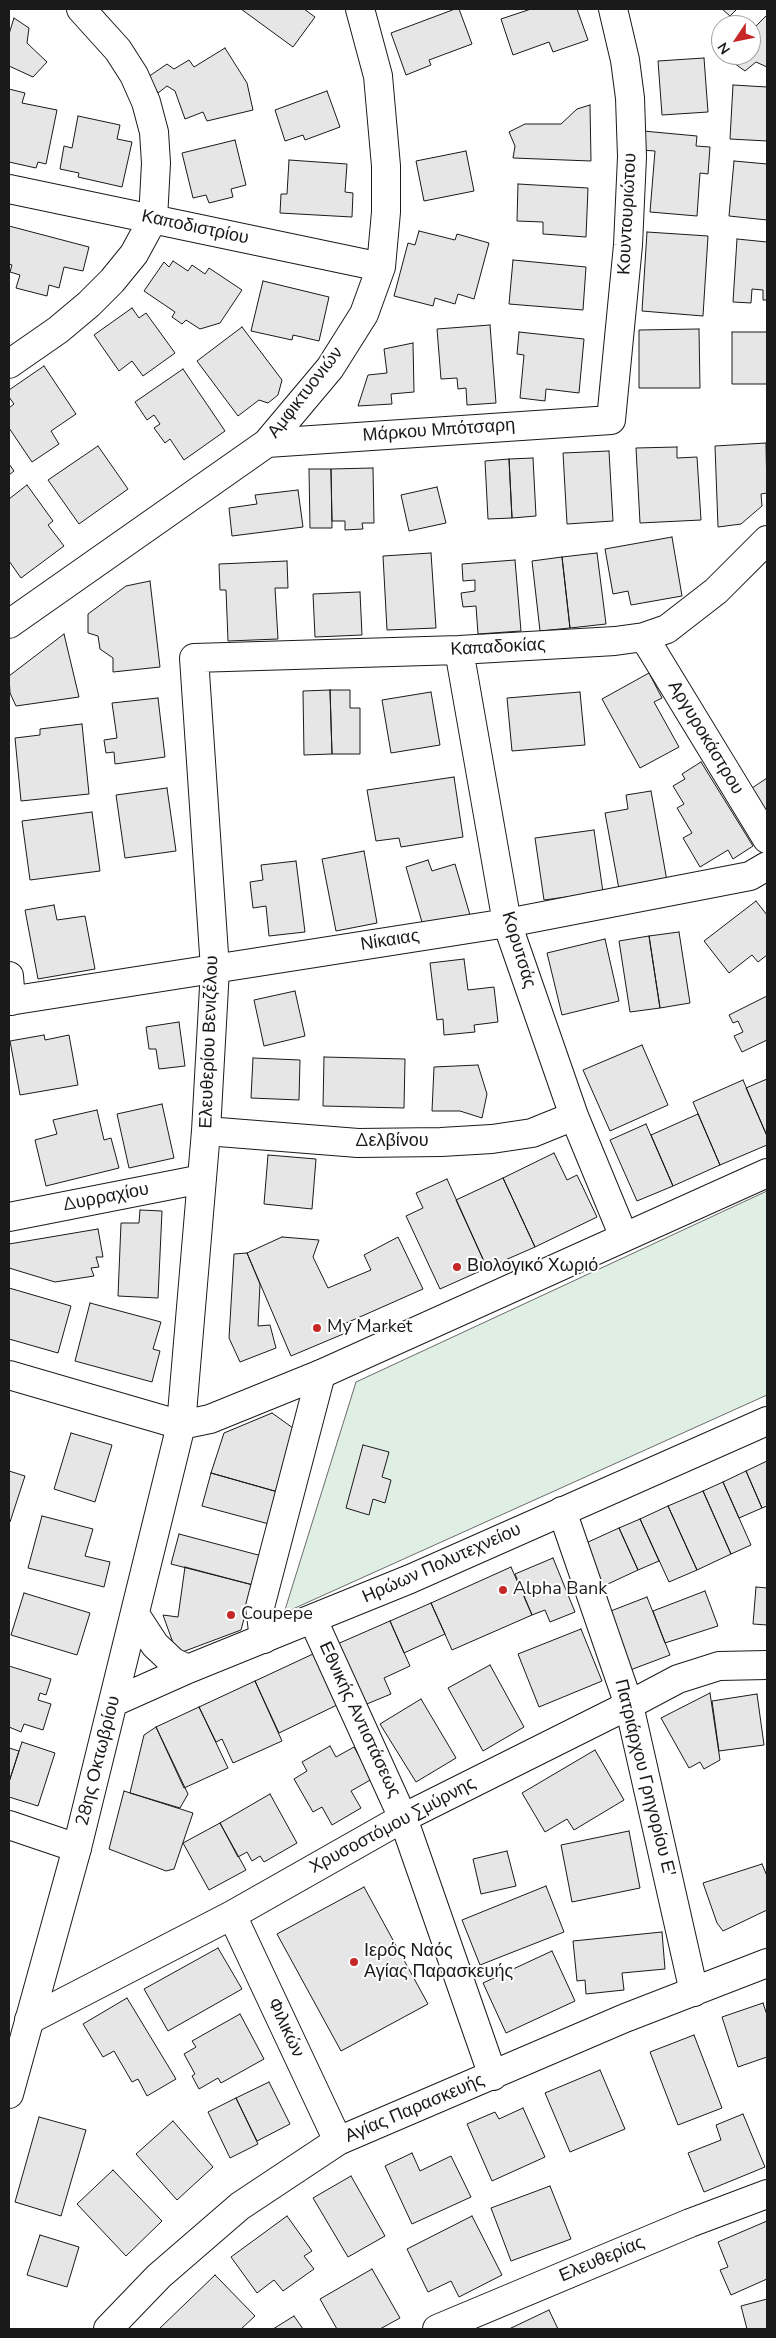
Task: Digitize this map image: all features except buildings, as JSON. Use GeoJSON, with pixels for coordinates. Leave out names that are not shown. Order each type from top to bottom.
{"type":"FeatureCollection","features":[{"type":"Feature","properties":{"kind":"street"},"geometry":{"type":"LineString","coordinates":[[9,364],[58,330],[89,304],[134,254],[153,219],[156,162],[154,132],[146,102],[134,75],[118,50],[82,9]]}},
{"type":"Feature","properties":{"kind":"street","name":"Αμφικτυονιών"},"geometry":{"type":"LineString","coordinates":[[9,624],[267,442],[330,368],[364,314],[381,268],[386,212],[384,123],[378,76],[360,9]]}},
{"type":"Feature","properties":{"kind":"street","name":"Κουντουριώτου"},"geometry":{"type":"LineString","coordinates":[[611,420],[628,245],[632,157],[630,98],[625,60],[612,9]]}},
{"type":"Feature","properties":{"kind":"street","name":"Καποδιστρίου"},"geometry":{"type":"LineString","coordinates":[[9,188],[381,268]]}},
{"type":"Feature","properties":{"kind":"street","name":"Μάρκου Μπότσαρη"},"geometry":{"type":"LineString","coordinates":[[267,442],[611,420]]}},
{"type":"Feature","properties":{"kind":"street","name":"Καπαδοκίας"},"geometry":{"type":"LineString","coordinates":[[194,658],[459,650],[615,641],[644,637],[667,629],[716,591],[767,540]]}},
{"type":"Feature","properties":{"kind":"street","name":"Αργυροκάστρου"},"geometry":{"type":"LineString","coordinates":[[644,637],[767,840]]}},
{"type":"Feature","properties":{"kind":"street","name":"Κορυτσάς"},"geometry":{"type":"LineString","coordinates":[[459,650],[507,923],[574,1116],[624,1237]]}},
{"type":"Feature","properties":{"kind":"street","name":"Ελευθερίου Βενιζέλου"},"geometry":{"type":"LineString","coordinates":[[181,1425],[206,1131],[215,969],[194,658]]}},
{"type":"Feature","properties":{"kind":"street","name":"Νίκαιας"},"geometry":{"type":"LineString","coordinates":[[10,993],[215,969],[507,923],[750,876],[767,866]]}},
{"type":"Feature","properties":{"kind":"street","name":"Δελβίνου"},"geometry":{"type":"LineString","coordinates":[[206,1131],[358,1143],[441,1142],[492,1139],[532,1132],[574,1116]]}},
{"type":"Feature","properties":{"kind":"street"},"geometry":{"type":"LineString","coordinates":[[9,1375],[181,1425],[210,1419],[321,1374],[767,1173]]}},
{"type":"Feature","properties":{"kind":"street","name":"Δυρραχίου"},"geometry":{"type":"LineString","coordinates":[[9,1217],[202,1180]]}},
{"type":"Feature","properties":{"kind":"street"},"geometry":{"type":"LineString","coordinates":[[264,1639],[260,1607],[321,1374]]}},
{"type":"Feature","properties":{"kind":"street","name":"Ηρώων Πολυτεχνείου"},"geometry":{"type":"LineString","coordinates":[[114,1702],[188,1669],[313,1620],[767,1421]]}},
{"type":"Feature","properties":{"kind":"street","name":"28ης Οκτωβρίου"},"geometry":{"type":"LineString","coordinates":[[9,2094],[77,1848],[136,1616],[181,1425]]}},
{"type":"Feature","properties":{"kind":"street","name":"Πατριάρχου Γρηγορίου Ε'"},"geometry":{"type":"LineString","coordinates":[[562,1511],[629,1705],[694,1992]]}},
{"type":"Feature","properties":{"kind":"street"},"geometry":{"type":"LineString","coordinates":[[136,1616],[155,1645],[173,1662],[188,1669]]}},
{"type":"Feature","properties":{"kind":"street","name":"Εθνικής Αντιστάσεως"},"geometry":{"type":"LineString","coordinates":[[313,1620],[403,1818],[493,2076]]}},
{"type":"Feature","properties":{"kind":"street","name":"Χρυσοστόμου Σμύρνης"},"geometry":{"type":"LineString","coordinates":[[29,2020],[232,1915],[403,1818],[678,1679],[719,1666],[767,1665]]}},
{"type":"Feature","properties":{"kind":"street"},"geometry":{"type":"LineString","coordinates":[[9,1825],[77,1848]]}},
{"type":"Feature","properties":{"kind":"street","name":"Φιλικών"},"geometry":{"type":"LineString","coordinates":[[232,1915],[338,2141]]}},
{"type":"Feature","properties":{"kind":"street","name":"Αγίας Παρασκευής"},"geometry":{"type":"LineString","coordinates":[[108,2329],[159,2276],[240,2206],[338,2141],[625,2018],[767,1963]]}},
{"type":"Feature","properties":{"kind":"street","name":"Ελευθερίας"},"geometry":{"type":"LineString","coordinates":[[437,2329],[690,2223],[767,2194]]}},
{"type":"Feature","properties":{"kind":"green space"},"geometry":{"type":"Polygon","coordinates":[[[767,1191],[767,1395],[284,1613],[356,1382],[767,1191]]]}},
{"type":"Feature","properties":{"kind":"place","name":"Βιολογικό Χωριό"},"geometry":{"type":"Point","coordinates":[457,1267]}},
{"type":"Feature","properties":{"kind":"place","name":"My Market"},"geometry":{"type":"Point","coordinates":[317,1328]}},
{"type":"Feature","properties":{"kind":"place","name":"Alpha Bank"},"geometry":{"type":"Point","coordinates":[503,1590]}},
{"type":"Feature","properties":{"kind":"place","name":"Coupepe"},"geometry":{"type":"Point","coordinates":[231,1615]}},
{"type":"Feature","properties":{"kind":"place","name":"Ιερός Ναός Αγίας Παρασκευής"},"geometry":{"type":"Point","coordinates":[354,1962]}}]}
